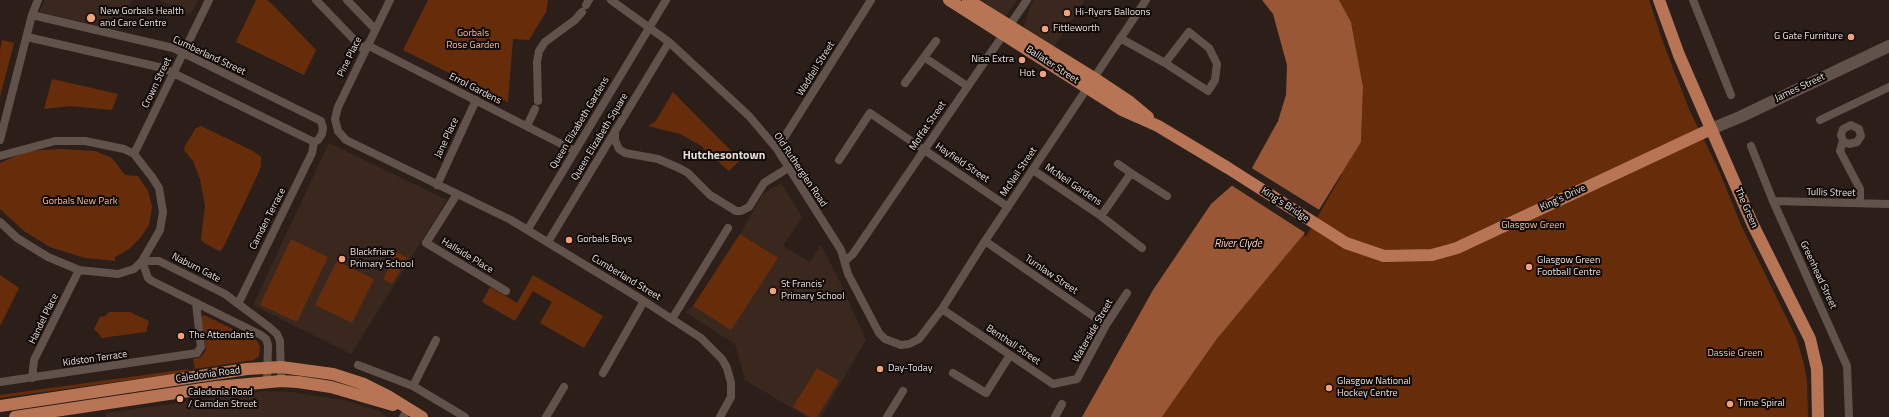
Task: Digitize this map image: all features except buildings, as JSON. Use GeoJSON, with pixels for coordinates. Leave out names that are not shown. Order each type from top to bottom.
{"type":"FeatureCollection","features":[{"type":"Feature","properties":{"kind":"main road","name":"Ballater Street"},"geometry":{"type":"LineString","coordinates":[[949,0],[1006,30],[1090,83],[1122,110],[1158,126],[1228,168]]}},
{"type":"Feature","properties":{"kind":"main road","name":"Ballater Street"},"geometry":{"type":"LineString","coordinates":[[968,0],[1006,30]]}},
{"type":"Feature","properties":{"kind":"main road","name":"The Green"},"geometry":{"type":"LineString","coordinates":[[1659,0],[1679,56],[1711,129],[1754,225],[1810,339],[1817,369],[1818,417]]}},
{"type":"Feature","properties":{"kind":"main road","name":"King's Drive"},"geometry":{"type":"LineString","coordinates":[[1343,241],[1384,256],[1432,255],[1457,248],[1711,129]]}},
{"type":"Feature","properties":{"kind":"main road","name":"King's Bridge"},"geometry":{"type":"LineString","coordinates":[[1228,168],[1343,241]]}},
{"type":"Feature","properties":{"kind":"main road","name":"Caledonia Road"},"geometry":{"type":"LineString","coordinates":[[0,406],[267,367],[281,367],[333,374],[364,384],[388,396],[406,413]]}},
{"type":"Feature","properties":{"kind":"main road","name":"Caledonia Road"},"geometry":{"type":"LineString","coordinates":[[15,417],[216,387],[281,381],[331,387],[406,413],[422,417]]}},
{"type":"Feature","properties":{"kind":"street"},"geometry":{"type":"LineString","coordinates":[[0,140],[32,15],[38,0]]}},
{"type":"Feature","properties":{"kind":"street","name":"Crown Street"},"geometry":{"type":"LineString","coordinates":[[134,154],[209,0]]}},
{"type":"Feature","properties":{"kind":"street","name":"Errol Gardens"},"geometry":{"type":"LineString","coordinates":[[316,0],[365,48],[476,100],[575,151]]}},
{"type":"Feature","properties":{"kind":"street"},"geometry":{"type":"LineString","coordinates":[[347,0],[375,29]]}},
{"type":"Feature","properties":{"kind":"street","name":"Pine Place"},"geometry":{"type":"LineString","coordinates":[[336,124],[335,115],[338,107],[365,48],[390,0]]}},
{"type":"Feature","properties":{"kind":"street","name":"Old Rutherglen Road"},"geometry":{"type":"LineString","coordinates":[[611,0],[669,42],[749,116],[777,149],[841,250],[848,274],[879,333],[885,339],[901,345]]}},
{"type":"Feature","properties":{"kind":"street","name":"Queen Elizabeth Gardens"},"geometry":{"type":"LineString","coordinates":[[528,229],[666,0]]}},
{"type":"Feature","properties":{"kind":"street","name":"Waddell Street"},"geometry":{"type":"LineString","coordinates":[[777,149],[871,0]]}},
{"type":"Feature","properties":{"kind":"street","name":"Moffat Street"},"geometry":{"type":"LineString","coordinates":[[845,261],[853,254],[1027,0]]}},
{"type":"Feature","properties":{"kind":"street","name":"McNeil Street"},"geometry":{"type":"LineString","coordinates":[[901,345],[909,344],[919,339],[942,309],[985,241],[1034,170],[1146,0]]}},
{"type":"Feature","properties":{"kind":"street"},"geometry":{"type":"LineString","coordinates":[[1693,0],[1731,95]]}},
{"type":"Feature","properties":{"kind":"street"},"geometry":{"type":"LineString","coordinates":[[538,101],[537,62],[539,51],[545,42],[575,20],[586,6]]}},
{"type":"Feature","properties":{"kind":"street","name":"Cumberland Street"},"geometry":{"type":"LineString","coordinates":[[32,15],[173,48],[316,118],[321,121],[322,124]]}},
{"type":"Feature","properties":{"kind":"street"},"geometry":{"type":"LineString","coordinates":[[1120,38],[1164,63],[1208,91],[1215,80],[1217,64],[1209,48],[1189,32],[1164,63]]}},
{"type":"Feature","properties":{"kind":"street"},"geometry":{"type":"LineString","coordinates":[[27,37],[163,68],[314,142]]}},
{"type":"Feature","properties":{"kind":"street"},"geometry":{"type":"LineString","coordinates":[[905,83],[936,41]]}},
{"type":"Feature","properties":{"kind":"street","name":"Queen Elizabeth Square"},"geometry":{"type":"LineString","coordinates":[[548,242],[669,42]]}},
{"type":"Feature","properties":{"kind":"street","name":"James Street"},"geometry":{"type":"LineString","coordinates":[[1711,129],[1747,114],[1889,46]]}},
{"type":"Feature","properties":{"kind":"street"},"geometry":{"type":"LineString","coordinates":[[924,57],[967,86]]}},
{"type":"Feature","properties":{"kind":"street"},"geometry":{"type":"LineString","coordinates":[[1820,120],[1889,87]]}},
{"type":"Feature","properties":{"kind":"street","name":"Jane Place"},"geometry":{"type":"LineString","coordinates":[[437,185],[476,100]]}},
{"type":"Feature","properties":{"kind":"street"},"geometry":{"type":"LineString","coordinates":[[527,126],[535,109]]}},
{"type":"Feature","properties":{"kind":"street","name":"Hayfield Street"},"geometry":{"type":"LineString","coordinates":[[839,160],[870,114],[1008,207]]}},
{"type":"Feature","properties":{"kind":"street","name":"Camden Terrace"},"geometry":{"type":"LineString","coordinates":[[238,304],[312,153],[314,142],[318,140],[322,134],[322,124]]}},
{"type":"Feature","properties":{"kind":"street","name":"Cumberland Street"},"geometry":{"type":"LineString","coordinates":[[336,124],[338,131],[346,140],[528,229],[672,318],[714,350],[727,368],[731,383],[731,397],[720,417]]}},
{"type":"Feature","properties":{"kind":"street"},"geometry":{"type":"LineString","coordinates":[[615,132],[615,140],[619,149],[625,153],[668,162],[680,168],[688,173],[710,195],[736,211],[741,211],[749,207],[764,183],[788,168]]}},
{"type":"Feature","properties":{"kind":"street"},"geometry":{"type":"LineString","coordinates":[[0,156],[55,141],[84,141],[114,146],[134,154],[159,188],[162,200],[162,222],[160,230],[150,248],[134,270],[118,274],[79,270],[31,248],[17,238],[0,222]]}},
{"type":"Feature","properties":{"kind":"street"},"geometry":{"type":"LineString","coordinates":[[1843,141],[1840,151],[1860,189],[1860,203]]}},
{"type":"Feature","properties":{"kind":"street","name":"Greenhead Street"},"geometry":{"type":"LineString","coordinates":[[1751,146],[1773,201],[1847,366],[1849,417]]}},
{"type":"Feature","properties":{"kind":"street"},"geometry":{"type":"LineString","coordinates":[[1118,164],[1167,196]]}},
{"type":"Feature","properties":{"kind":"street","name":"McNeil Gardens"},"geometry":{"type":"LineString","coordinates":[[1034,170],[1101,216],[1142,248]]}},
{"type":"Feature","properties":{"kind":"street","name":"McNeil Gardens"},"geometry":{"type":"LineString","coordinates":[[1101,216],[1131,173]]}},
{"type":"Feature","properties":{"kind":"street","name":"Hallside Place"},"geometry":{"type":"LineString","coordinates":[[457,194],[426,243],[506,291]]}},
{"type":"Feature","properties":{"kind":"street","name":"Tullis Street"},"geometry":{"type":"LineString","coordinates":[[1773,201],[1889,204]]}},
{"type":"Feature","properties":{"kind":"street"},"geometry":{"type":"LineString","coordinates":[[672,318],[728,228]]}},
{"type":"Feature","properties":{"kind":"street","name":"Turnlaw Street"},"geometry":{"type":"LineString","coordinates":[[985,241],[1106,325]]}},
{"type":"Feature","properties":{"kind":"street"},"geometry":{"type":"LineString","coordinates":[[142,261],[148,278],[266,339],[267,382]]}},
{"type":"Feature","properties":{"kind":"street","name":"Naburn Gate"},"geometry":{"type":"LineString","coordinates":[[142,261],[159,261],[225,294],[277,334],[280,341],[281,381]]}},
{"type":"Feature","properties":{"kind":"street","name":"Handel Place"},"geometry":{"type":"LineString","coordinates":[[32,378],[34,360],[79,270]]}},
{"type":"Feature","properties":{"kind":"street","name":"Waterside Street"},"geometry":{"type":"LineString","coordinates":[[1077,380],[1106,325],[1127,293]]}},
{"type":"Feature","properties":{"kind":"street"},"geometry":{"type":"LineString","coordinates":[[603,373],[644,301]]}},
{"type":"Feature","properties":{"kind":"street","name":"Kidston Terrace"},"geometry":{"type":"LineString","coordinates":[[0,382],[193,355],[197,353],[201,347],[196,303]]}},
{"type":"Feature","properties":{"kind":"street","name":"Benthall Street"},"geometry":{"type":"LineString","coordinates":[[942,309],[1053,384],[1077,380]]}},
{"type":"Feature","properties":{"kind":"street"},"geometry":{"type":"LineString","coordinates":[[412,386],[436,340]]}},
{"type":"Feature","properties":{"kind":"street"},"geometry":{"type":"LineString","coordinates":[[953,373],[986,393],[1010,355]]}},
{"type":"Feature","properties":{"kind":"street"},"geometry":{"type":"LineString","coordinates":[[358,365],[412,386],[465,417]]}},
{"type":"Feature","properties":{"kind":"street"},"geometry":{"type":"LineString","coordinates":[[546,417],[564,386]]}},
{"type":"Feature","properties":{"kind":"street"},"geometry":{"type":"LineString","coordinates":[[887,417],[903,392]]}},
{"type":"Feature","properties":{"kind":"street"},"geometry":{"type":"LineString","coordinates":[[1055,417],[1062,404]]}},
{"type":"Feature","properties":{"kind":"shaded area","name":"New Gorbals Health and Care Centre"},"geometry":{"type":"Polygon","coordinates":[[[45,0],[132,0],[118,30],[39,12],[45,0]]]}},
{"type":"Feature","properties":{"kind":"shaded area"},"geometry":{"type":"Polygon","coordinates":[[[160,0],[198,0],[190,15],[160,0]]]}},
{"type":"Feature","properties":{"kind":"shaded area"},"geometry":{"type":"Polygon","coordinates":[[[981,0],[1017,0],[1006,16],[981,0]]]}},
{"type":"Feature","properties":{"kind":"shaded area"},"geometry":{"type":"Polygon","coordinates":[[[1034,0],[1085,0],[1054,47],[1024,28],[1030,6],[1034,0]]]}},
{"type":"Feature","properties":{"kind":"shaded area","name":"Blackfriars Primary School"},"geometry":{"type":"Polygon","coordinates":[[[329,143],[447,200],[351,354],[253,305],[329,143]]]}},
{"type":"Feature","properties":{"kind":"shaded area","name":"St Francis' Primary School"},"geometry":{"type":"Polygon","coordinates":[[[781,183],[802,217],[783,246],[810,262],[821,245],[866,340],[821,417],[807,417],[745,380],[735,344],[685,312],[693,306],[740,234],[763,194],[781,183]]]}},
{"type":"Feature","properties":{"kind":"shaded area"},"geometry":{"type":"Polygon","coordinates":[[[264,391],[292,392],[344,400],[379,411],[387,417],[106,417],[105,413],[264,391]]]}},
{"type":"Feature","properties":{"kind":"green space"},"geometry":{"type":"Polygon","coordinates":[[[256,0],[267,0],[272,4],[316,50],[304,75],[236,42],[256,0]]]}},
{"type":"Feature","properties":{"kind":"green space","name":"Gorbals Rose Garden"},"geometry":{"type":"Polygon","coordinates":[[[428,0],[548,0],[546,12],[529,40],[513,39],[508,102],[403,50],[428,0]]]}},
{"type":"Feature","properties":{"kind":"green space","name":"Glasgow Green"},"geometry":{"type":"Polygon","coordinates":[[[1339,0],[1649,0],[1664,45],[1689,109],[1720,173],[1741,225],[1796,337],[1804,364],[1807,381],[1808,417],[1162,417],[1216,340],[1304,234],[1305,237],[1307,235],[1341,176],[1341,170],[1361,142],[1363,87],[1351,22],[1339,0]]]}},
{"type":"Feature","properties":{"kind":"green space"},"geometry":{"type":"Polygon","coordinates":[[[2,40],[14,43],[0,97],[0,51],[2,40]]]}},
{"type":"Feature","properties":{"kind":"green space"},"geometry":{"type":"Polygon","coordinates":[[[52,79],[118,94],[112,110],[70,106],[44,109],[52,79]]]}},
{"type":"Feature","properties":{"kind":"green space"},"geometry":{"type":"Polygon","coordinates":[[[673,92],[740,160],[729,171],[700,145],[680,134],[648,126],[655,122],[673,92]]]}},
{"type":"Feature","properties":{"kind":"green space"},"geometry":{"type":"Polygon","coordinates":[[[201,126],[253,151],[261,157],[261,166],[257,176],[222,250],[219,251],[201,240],[205,206],[200,179],[193,161],[184,150],[196,128],[201,126]]]}},
{"type":"Feature","properties":{"kind":"green space","name":"Gorbals New Park"},"geometry":{"type":"Polygon","coordinates":[[[60,149],[95,151],[112,158],[125,175],[138,176],[148,191],[152,207],[149,225],[141,237],[129,249],[115,257],[115,261],[85,258],[50,247],[24,231],[0,209],[0,163],[27,151],[60,149]]]}},
{"type":"Feature","properties":{"kind":"green space"},"geometry":{"type":"Polygon","coordinates":[[[740,234],[778,258],[731,330],[693,306],[740,234]]]}},
{"type":"Feature","properties":{"kind":"green space"},"geometry":{"type":"Polygon","coordinates":[[[291,239],[328,257],[297,322],[260,305],[291,239]]]}},
{"type":"Feature","properties":{"kind":"green space"},"geometry":{"type":"Polygon","coordinates":[[[397,252],[408,258],[392,284],[383,279],[397,252]]]}},
{"type":"Feature","properties":{"kind":"green space"},"geometry":{"type":"Polygon","coordinates":[[[337,261],[374,279],[352,323],[315,305],[337,261]]]}},
{"type":"Feature","properties":{"kind":"green space"},"geometry":{"type":"Polygon","coordinates":[[[0,275],[19,288],[0,326],[0,275]]]}},
{"type":"Feature","properties":{"kind":"green space"},"geometry":{"type":"Polygon","coordinates":[[[533,275],[603,316],[584,348],[540,323],[552,302],[533,291],[515,321],[482,302],[490,287],[517,303],[533,275]]]}},
{"type":"Feature","properties":{"kind":"green space"},"geometry":{"type":"Polygon","coordinates":[[[109,312],[130,312],[149,321],[146,332],[101,338],[94,329],[100,317],[105,316],[109,312]]]}},
{"type":"Feature","properties":{"kind":"green space"},"geometry":{"type":"Polygon","coordinates":[[[204,315],[257,341],[260,347],[259,356],[254,360],[195,369],[193,359],[201,357],[206,350],[201,317],[204,315]]]}},
{"type":"Feature","properties":{"kind":"green space"},"geometry":{"type":"Polygon","coordinates":[[[817,368],[839,381],[817,417],[810,417],[793,407],[817,368]]]}},
{"type":"Feature","properties":{"kind":"green space"},"geometry":{"type":"Polygon","coordinates":[[[188,369],[188,372],[0,398],[0,395],[188,369]]]}},
{"type":"Feature","properties":{"kind":"water","name":"River Clyde"},"geometry":{"type":"Polygon","coordinates":[[[1262,0],[1339,0],[1351,22],[1363,87],[1361,142],[1304,234],[1216,340],[1162,417],[1082,417],[1153,290],[1211,204],[1252,168],[1278,121],[1286,95],[1287,65],[1273,14],[1262,0]]]}},
{"type":"Feature","properties":{"kind":"pier"},"geometry":{"type":"Polygon","coordinates":[[[1250,167],[1321,211],[1307,234],[1231,185],[1250,167]]]}},
{"type":"Feature","properties":{"kind":"place","name":"Hi-flyers Balloons"},"geometry":{"type":"Point","coordinates":[1067,13]}},
{"type":"Feature","properties":{"kind":"place","name":"New Gorbals Health and Care Centre"},"geometry":{"type":"Point","coordinates":[91,18]}},
{"type":"Feature","properties":{"kind":"place","name":"Fittleworth"},"geometry":{"type":"Point","coordinates":[1045,29]}},
{"type":"Feature","properties":{"kind":"place","name":"G Gate Furniture"},"geometry":{"type":"Point","coordinates":[1851,37]}},
{"type":"Feature","properties":{"kind":"place","name":"Nisa Extra"},"geometry":{"type":"Point","coordinates":[1022,60]}},
{"type":"Feature","properties":{"kind":"place","name":"Hot"},"geometry":{"type":"Point","coordinates":[1043,74]}},
{"type":"Feature","properties":{"kind":"place","name":"Gorbals Boys"},"geometry":{"type":"Point","coordinates":[569,240]}},
{"type":"Feature","properties":{"kind":"place","name":"Blackfriars Primary School"},"geometry":{"type":"Point","coordinates":[342,259]}},
{"type":"Feature","properties":{"kind":"place","name":"Glasgow Green Football Centre"},"geometry":{"type":"Point","coordinates":[1529,267]}},
{"type":"Feature","properties":{"kind":"place","name":"St Francis' Primary School"},"geometry":{"type":"Point","coordinates":[773,291]}},
{"type":"Feature","properties":{"kind":"place","name":"The Attendants"},"geometry":{"type":"Point","coordinates":[181,336]}},
{"type":"Feature","properties":{"kind":"place","name":"Day-Today"},"geometry":{"type":"Point","coordinates":[880,369]}},
{"type":"Feature","properties":{"kind":"place","name":"Glasgow National Hockey Centre"},"geometry":{"type":"Point","coordinates":[1329,388]}},
{"type":"Feature","properties":{"kind":"place","name":"Caledonia Road / Camden Street"},"geometry":{"type":"Point","coordinates":[180,399]}},
{"type":"Feature","properties":{"kind":"place","name":"Time Spiral"},"geometry":{"type":"Point","coordinates":[1730,404]}},
{"type":"Feature","properties":{"kind":"district","name":"Hutchesontown"},"geometry":{"type":"Point","coordinates":[724,156]}},
{"type":"Feature","properties":{"kind":"park label","name":"Dassie Green"},"geometry":{"type":"Point","coordinates":[1735,354]}}]}
